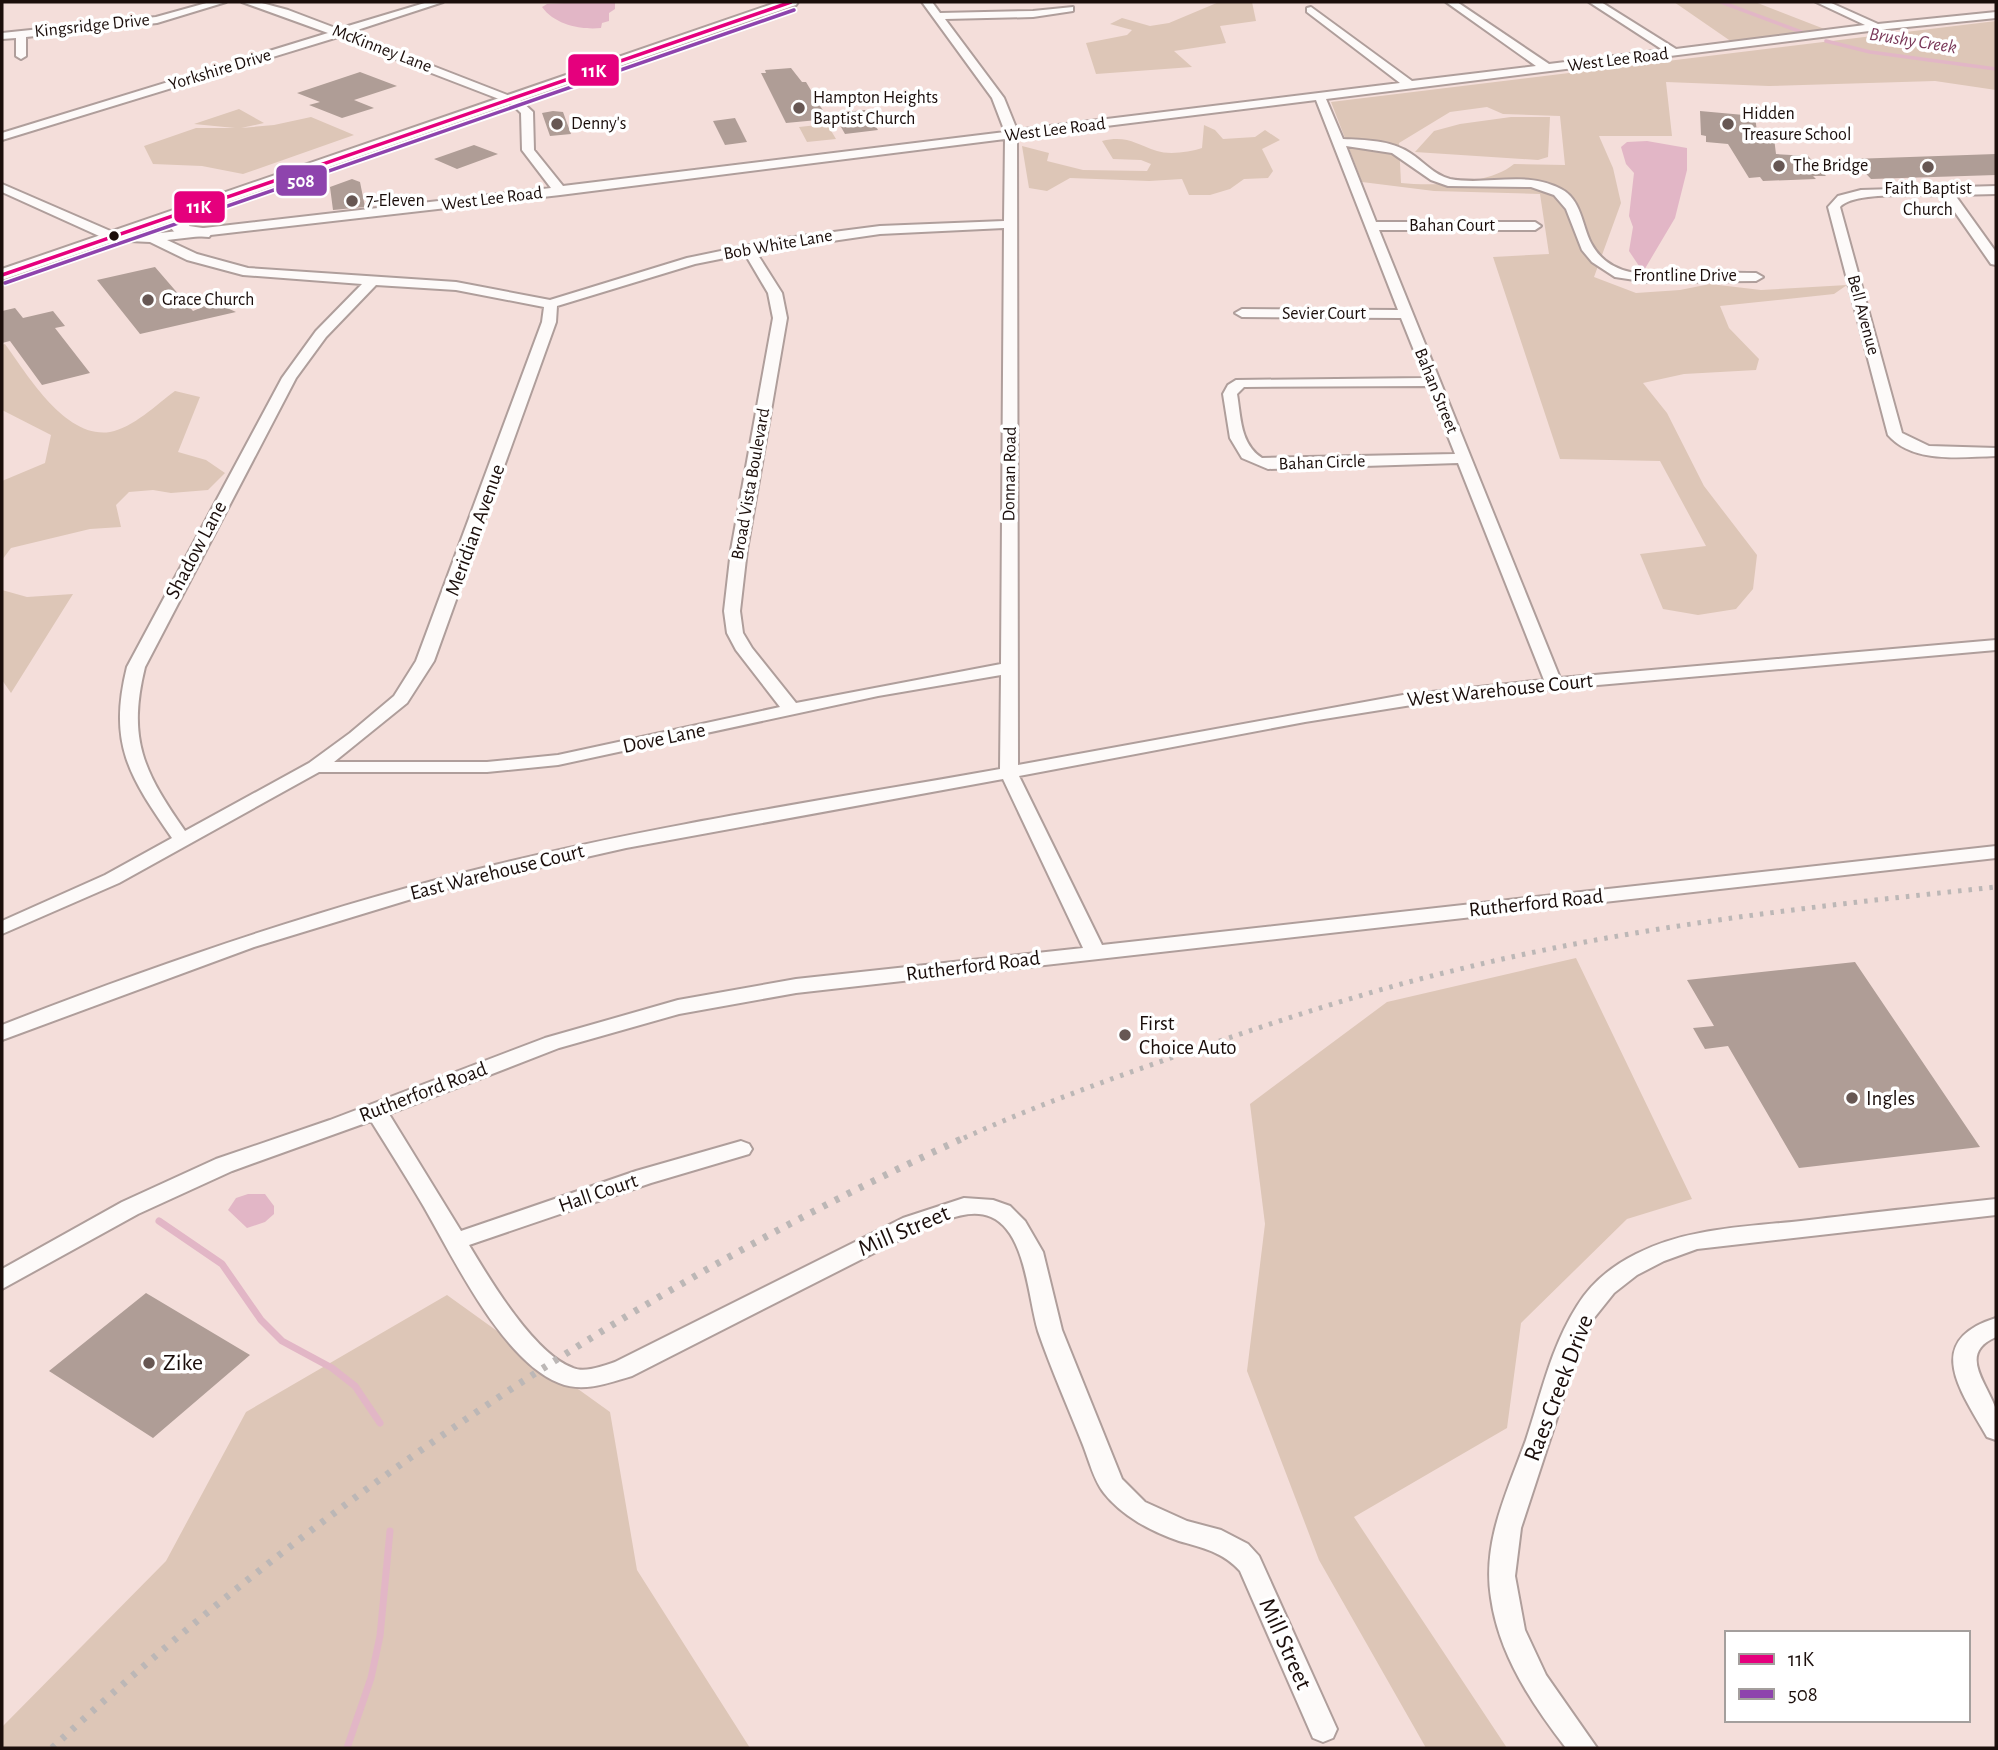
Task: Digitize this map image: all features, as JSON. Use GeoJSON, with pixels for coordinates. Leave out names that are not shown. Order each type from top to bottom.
{"type":"FeatureCollection","features":[{"type":"Feature","properties":{"kind":"main road"},"geometry":{"type":"LineString","coordinates":[[2,275],[791,2]]}},
{"type":"Feature","properties":{"kind":"main road"},"geometry":{"type":"LineString","coordinates":[[187,211],[180,228],[183,231],[203,233]]}},
{"type":"Feature","properties":{"kind":"street","name":"Kingsridge Drive"},"geometry":{"type":"LineString","coordinates":[[2,36],[157,20],[221,2]]}},
{"type":"Feature","properties":{"kind":"street","name":"McKinney Lane"},"geometry":{"type":"LineString","coordinates":[[247,2],[284,12],[513,100]]}},
{"type":"Feature","properties":{"kind":"street","name":"Yorkshire Drive"},"geometry":{"type":"LineString","coordinates":[[2,137],[438,2]]}},
{"type":"Feature","properties":{"kind":"street","name":"Donnan Road"},"geometry":{"type":"LineString","coordinates":[[927,2],[998,98],[1010,125],[1012,224],[1009,773],[1096,952]]}},
{"type":"Feature","properties":{"kind":"street"},"geometry":{"type":"LineString","coordinates":[[1451,2],[1548,69]]}},
{"type":"Feature","properties":{"kind":"street"},"geometry":{"type":"LineString","coordinates":[[1594,2],[1675,53]]}},
{"type":"Feature","properties":{"kind":"street"},"geometry":{"type":"LineString","coordinates":[[1821,2],[1877,27]]}},
{"type":"Feature","properties":{"kind":"street"},"geometry":{"type":"LineString","coordinates":[[938,16],[1033,14],[1069,9]]}},
{"type":"Feature","properties":{"kind":"street"},"geometry":{"type":"LineString","coordinates":[[1311,10],[1411,86]]}},
{"type":"Feature","properties":{"kind":"street","name":"West Lee Road"},"geometry":{"type":"LineString","coordinates":[[113,237],[152,238],[203,233],[560,191],[1877,27],[1996,15]]}},
{"type":"Feature","properties":{"kind":"street"},"geometry":{"type":"LineString","coordinates":[[21,34],[21,56]]}},
{"type":"Feature","properties":{"kind":"street","name":"Bahan Street"},"geometry":{"type":"LineString","coordinates":[[1320,97],[1554,684]]}},
{"type":"Feature","properties":{"kind":"street"},"geometry":{"type":"LineString","coordinates":[[513,100],[527,112],[528,150],[560,191]]}},
{"type":"Feature","properties":{"kind":"street","name":"Frontline Drive"},"geometry":{"type":"LineString","coordinates":[[1336,142],[1395,150],[1405,155],[1425,173],[1448,182],[1517,181],[1556,191],[1568,201],[1592,254],[1604,266],[1624,276],[1650,279],[1756,276]]}},
{"type":"Feature","properties":{"kind":"street"},"geometry":{"type":"LineString","coordinates":[[2,188],[113,237]]}},
{"type":"Feature","properties":{"kind":"street"},"geometry":{"type":"LineString","coordinates":[[1947,192],[1996,190]]}},
{"type":"Feature","properties":{"kind":"street"},"geometry":{"type":"LineString","coordinates":[[1947,192],[1996,261]]}},
{"type":"Feature","properties":{"kind":"street","name":"Bell Avenue"},"geometry":{"type":"LineString","coordinates":[[1947,192],[1851,195],[1838,200],[1834,207],[1895,435],[1903,443],[1926,450],[1996,452]]}},
{"type":"Feature","properties":{"kind":"street","name":"Bob White Lane"},"geometry":{"type":"LineString","coordinates":[[551,303],[682,264],[748,249],[880,230],[1012,224]]}},
{"type":"Feature","properties":{"kind":"street","name":"Bahan Court"},"geometry":{"type":"LineString","coordinates":[[1370,226],[1535,226]]}},
{"type":"Feature","properties":{"kind":"street"},"geometry":{"type":"LineString","coordinates":[[152,238],[192,257],[248,272],[456,286],[551,303]]}},
{"type":"Feature","properties":{"kind":"street","name":"Broad Vista Boulevard"},"geometry":{"type":"LineString","coordinates":[[748,249],[775,293],[780,318],[739,550],[732,611],[736,633],[744,650],[792,710]]}},
{"type":"Feature","properties":{"kind":"street","name":"Shadow Lane"},"geometry":{"type":"LineString","coordinates":[[183,841],[145,787],[130,750],[126,709],[136,667],[289,378],[321,334],[372,281]]}},
{"type":"Feature","properties":{"kind":"street","name":"Meridian Avenue"},"geometry":{"type":"LineString","coordinates":[[2,928],[112,879],[315,767],[390,709],[410,687],[425,662],[549,323],[551,303]]}},
{"type":"Feature","properties":{"kind":"street","name":"Sevier Court"},"geometry":{"type":"LineString","coordinates":[[1242,313],[1405,314]]}},
{"type":"Feature","properties":{"kind":"street","name":"Bahan Circle"},"geometry":{"type":"LineString","coordinates":[[1433,382],[1241,383],[1233,388],[1230,394],[1240,447],[1250,459],[1268,464],[1463,458]]}},
{"type":"Feature","properties":{"kind":"street","name":"West Warehouse Court"},"geometry":{"type":"LineString","coordinates":[[1009,773],[1404,699],[1996,645]]}},
{"type":"Feature","properties":{"kind":"street","name":"Dove Lane"},"geometry":{"type":"LineString","coordinates":[[315,767],[420,769],[525,764],[607,751],[927,681],[1009,668]]}},
{"type":"Feature","properties":{"kind":"street","name":"East Warehouse Court"},"geometry":{"type":"LineString","coordinates":[[2,1033],[230,946],[398,896],[498,870],[682,829],[1009,773]]}},
{"type":"Feature","properties":{"kind":"street","name":"Rutherford Road"},"geometry":{"type":"LineString","coordinates":[[2,1280],[83,1232],[236,1160],[552,1043],[678,1007],[796,986],[1996,852]]}},
{"type":"Feature","properties":{"kind":"street","name":"Mill Street"},"geometry":{"type":"LineString","coordinates":[[376,1110],[475,1275],[528,1349],[565,1376],[587,1379],[624,1369],[911,1224],[964,1206],[985,1206],[1002,1212],[1017,1227],[1031,1252],[1050,1330],[1112,1485],[1136,1509],[1182,1531],[1212,1538],[1239,1552],[1250,1564],[1323,1729]]}},
{"type":"Feature","properties":{"kind":"street","name":"Hall Court"},"geometry":{"type":"LineString","coordinates":[[456,1241],[644,1177],[741,1149]]}},
{"type":"Feature","properties":{"kind":"street","name":"Raes Creek Drive"},"geometry":{"type":"LineString","coordinates":[[1583,1748],[1543,1696],[1518,1650],[1505,1609],[1502,1570],[1508,1524],[1567,1354],[1577,1328],[1598,1296],[1618,1276],[1641,1262],[1666,1250],[1697,1241],[1996,1207]]}},
{"type":"Feature","properties":{"kind":"street"},"geometry":{"type":"LineString","coordinates":[[1996,1327],[1977,1335],[1966,1346],[1964,1354],[1970,1383],[1996,1430]]}},
{"type":"Feature","properties":{"kind":"shaded area"},"geometry":{"type":"Polygon","coordinates":[[[615,2],[615,9],[609,13],[609,21],[602,23],[601,28],[593,28],[561,22],[542,7],[547,4],[615,2]]]}},
{"type":"Feature","properties":{"kind":"shaded area"},"geometry":{"type":"Polygon","coordinates":[[[1219,2],[1252,2],[1256,21],[1220,26],[1226,43],[1174,51],[1192,67],[1096,74],[1086,43],[1127,35],[1132,30],[1110,24],[1122,18],[1150,26],[1169,23],[1219,2]]]}},
{"type":"Feature","properties":{"kind":"shaded area"},"geometry":{"type":"Polygon","coordinates":[[[1674,2],[1755,2],[1827,30],[1732,42],[1674,2]]]}},
{"type":"Feature","properties":{"kind":"shaded area"},"geometry":{"type":"Polygon","coordinates":[[[1996,21],[1996,90],[1935,81],[1769,86],[1666,82],[1672,136],[1599,136],[1613,168],[1621,203],[1594,277],[1636,293],[1680,290],[1710,284],[1761,290],[1847,285],[1834,294],[1720,306],[1729,328],[1759,359],[1756,370],[1684,374],[1643,383],[1667,413],[1704,486],[1757,555],[1753,589],[1736,609],[1698,615],[1663,609],[1640,554],[1706,546],[1660,461],[1560,459],[1493,257],[1549,254],[1540,194],[1434,191],[1362,182],[1331,102],[1996,21]],[[1487,107],[1450,112],[1399,143],[1401,183],[1444,184],[1475,180],[1503,171],[1514,164],[1565,165],[1560,116],[1503,114],[1487,107]]]}},
{"type":"Feature","properties":{"kind":"shaded area"},"geometry":{"type":"Polygon","coordinates":[[[239,109],[264,123],[241,128],[274,125],[311,117],[354,135],[243,174],[202,166],[153,164],[144,146],[196,128],[235,128],[194,124],[239,109]]]}},
{"type":"Feature","properties":{"kind":"shaded area"},"geometry":{"type":"Polygon","coordinates":[[[1511,117],[1550,117],[1548,157],[1538,160],[1415,152],[1434,131],[1460,124],[1511,117]]]}},
{"type":"Feature","properties":{"kind":"shaded area"},"geometry":{"type":"Polygon","coordinates":[[[827,124],[836,139],[807,142],[799,127],[827,124]]]}},
{"type":"Feature","properties":{"kind":"shaded area"},"geometry":{"type":"Polygon","coordinates":[[[1204,125],[1215,130],[1223,139],[1255,137],[1265,130],[1280,140],[1262,149],[1273,171],[1268,178],[1244,179],[1230,189],[1210,195],[1189,195],[1182,179],[1149,181],[1070,178],[1047,191],[1029,188],[1022,146],[1049,153],[1047,161],[1083,170],[1147,171],[1151,164],[1141,160],[1113,159],[1102,141],[1125,140],[1162,152],[1186,152],[1202,148],[1204,125]]]}},
{"type":"Feature","properties":{"kind":"shaded area"},"geometry":{"type":"Polygon","coordinates":[[[1647,141],[1687,148],[1687,170],[1675,218],[1643,272],[1629,251],[1633,227],[1629,216],[1634,173],[1626,164],[1621,147],[1627,142],[1647,141]]]}},
{"type":"Feature","properties":{"kind":"shaded area"},"geometry":{"type":"Polygon","coordinates":[[[5,344],[49,402],[78,425],[93,431],[119,430],[175,391],[200,397],[178,452],[206,460],[225,473],[208,490],[129,492],[116,505],[121,527],[90,529],[11,548],[2,560],[2,481],[45,463],[51,435],[2,410],[2,345],[5,344]]]}},
{"type":"Feature","properties":{"kind":"shaded area"},"geometry":{"type":"Polygon","coordinates":[[[2,590],[27,597],[73,594],[11,693],[2,680],[2,590]]]}},
{"type":"Feature","properties":{"kind":"shaded area"},"geometry":{"type":"Polygon","coordinates":[[[1576,958],[1692,1199],[1627,1219],[1521,1323],[1507,1428],[1354,1517],[1507,1748],[1426,1748],[1319,1560],[1247,1371],[1265,1224],[1250,1104],[1387,1002],[1576,958]]]}},
{"type":"Feature","properties":{"kind":"shaded area"},"geometry":{"type":"Polygon","coordinates":[[[248,1194],[265,1194],[274,1206],[274,1214],[265,1222],[247,1228],[228,1210],[236,1198],[248,1194]]]}},
{"type":"Feature","properties":{"kind":"shaded area"},"geometry":{"type":"Polygon","coordinates":[[[447,1295],[610,1412],[637,1570],[750,1748],[2,1748],[2,1727],[166,1561],[246,1412],[447,1295]]]}},
{"type":"Feature","properties":{"kind":"building"},"geometry":{"type":"Polygon","coordinates":[[[791,68],[802,82],[806,82],[828,119],[786,123],[761,73],[766,73],[765,70],[791,68]]]}},
{"type":"Feature","properties":{"kind":"building"},"geometry":{"type":"Polygon","coordinates":[[[360,72],[397,86],[354,100],[374,108],[342,118],[309,105],[320,102],[297,93],[360,72]]]}},
{"type":"Feature","properties":{"kind":"building"},"geometry":{"type":"Polygon","coordinates":[[[865,110],[878,130],[845,134],[833,113],[865,110]]]}},
{"type":"Feature","properties":{"kind":"building"},"geometry":{"type":"Polygon","coordinates":[[[1700,111],[1755,116],[1760,137],[1774,138],[1776,154],[1808,156],[1826,176],[1813,176],[1816,179],[1763,181],[1760,177],[1749,178],[1728,144],[1706,142],[1706,136],[1701,135],[1700,111]]]}},
{"type":"Feature","properties":{"kind":"building","name":"Denny's"},"geometry":{"type":"Polygon","coordinates":[[[563,112],[571,134],[550,136],[542,113],[563,112]]]}},
{"type":"Feature","properties":{"kind":"building"},"geometry":{"type":"Polygon","coordinates":[[[735,118],[747,142],[725,145],[713,121],[735,118]]]}},
{"type":"Feature","properties":{"kind":"building"},"geometry":{"type":"Polygon","coordinates":[[[474,145],[498,154],[457,169],[434,159],[474,145]]]}},
{"type":"Feature","properties":{"kind":"building","name":"Faith Baptist Church"},"geometry":{"type":"Polygon","coordinates":[[[1996,154],[1996,175],[1871,179],[1852,159],[1996,154]]]}},
{"type":"Feature","properties":{"kind":"building"},"geometry":{"type":"Polygon","coordinates":[[[352,179],[360,182],[365,207],[333,210],[330,187],[352,179]]]}},
{"type":"Feature","properties":{"kind":"building","name":"Grace Church"},"geometry":{"type":"Polygon","coordinates":[[[155,267],[193,311],[214,302],[236,312],[140,334],[97,280],[155,267]]]}},
{"type":"Feature","properties":{"kind":"building"},"geometry":{"type":"Polygon","coordinates":[[[15,308],[23,318],[53,311],[65,326],[55,328],[90,373],[42,385],[10,341],[2,343],[2,311],[15,308]]]}},
{"type":"Feature","properties":{"kind":"building","name":"Ingles"},"geometry":{"type":"Polygon","coordinates":[[[1855,962],[1980,1147],[1799,1168],[1728,1046],[1705,1049],[1693,1028],[1714,1026],[1687,980],[1855,962]]]}},
{"type":"Feature","properties":{"kind":"building","name":"Zike"},"geometry":{"type":"Polygon","coordinates":[[[146,1293],[250,1355],[153,1438],[49,1371],[146,1293]]]}},
{"type":"Feature","properties":{"kind":"waterway","name":"Brushy Creek"},"geometry":{"type":"LineString","coordinates":[[1721,2],[1804,33]]}},
{"type":"Feature","properties":{"kind":"waterway","name":"Brushy Creek"},"geometry":{"type":"LineString","coordinates":[[1826,41],[1870,52],[1996,69]]}},
{"type":"Feature","properties":{"kind":"waterway"},"geometry":{"type":"LineString","coordinates":[[159,1221],[222,1264],[261,1320],[282,1341],[332,1368],[355,1386],[380,1423]]}},
{"type":"Feature","properties":{"kind":"waterway"},"geometry":{"type":"LineString","coordinates":[[347,1748],[371,1678],[380,1636],[390,1531]]}},
{"type":"Feature","properties":{"kind":"railway"},"geometry":{"type":"LineString","coordinates":[[964,1138],[1012,1117],[1159,1062],[1418,979],[1657,929],[1792,910],[1996,887]]}},
{"type":"Feature","properties":{"kind":"railway"},"geometry":{"type":"LineString","coordinates":[[52,1748],[155,1656],[262,1569],[372,1485],[486,1406],[603,1331],[722,1261],[844,1196],[968,1136]]}},
{"type":"Feature","properties":{"kind":"transit line","name":"11K"},"geometry":{"type":"LineString","coordinates":[[2,275],[791,2]]}},
{"type":"Feature","properties":{"kind":"transit line","name":"508"},"geometry":{"type":"LineString","coordinates":[[5,283],[794,10]]}},
{"type":"Feature","properties":{"kind":"place","name":"Hampton Heights Baptist Church"},"geometry":{"type":"Point","coordinates":[799,108]}},
{"type":"Feature","properties":{"kind":"place","name":"Denny's"},"geometry":{"type":"Point","coordinates":[557,124]}},
{"type":"Feature","properties":{"kind":"place","name":"Hidden Treasure School"},"geometry":{"type":"Point","coordinates":[1728,124]}},
{"type":"Feature","properties":{"kind":"place","name":"The Bridge"},"geometry":{"type":"Point","coordinates":[1779,166]}},
{"type":"Feature","properties":{"kind":"place","name":"Faith Baptist Church"},"geometry":{"type":"Point","coordinates":[1928,167]}},
{"type":"Feature","properties":{"kind":"place","name":"7-Eleven"},"geometry":{"type":"Point","coordinates":[352,201]}},
{"type":"Feature","properties":{"kind":"place","name":"Grace Church"},"geometry":{"type":"Point","coordinates":[148,300]}},
{"type":"Feature","properties":{"kind":"place","name":"First Choice Auto"},"geometry":{"type":"Point","coordinates":[1125,1035]}},
{"type":"Feature","properties":{"kind":"place","name":"Ingles"},"geometry":{"type":"Point","coordinates":[1852,1098]}},
{"type":"Feature","properties":{"kind":"place","name":"Zike"},"geometry":{"type":"Point","coordinates":[149,1363]}}]}
